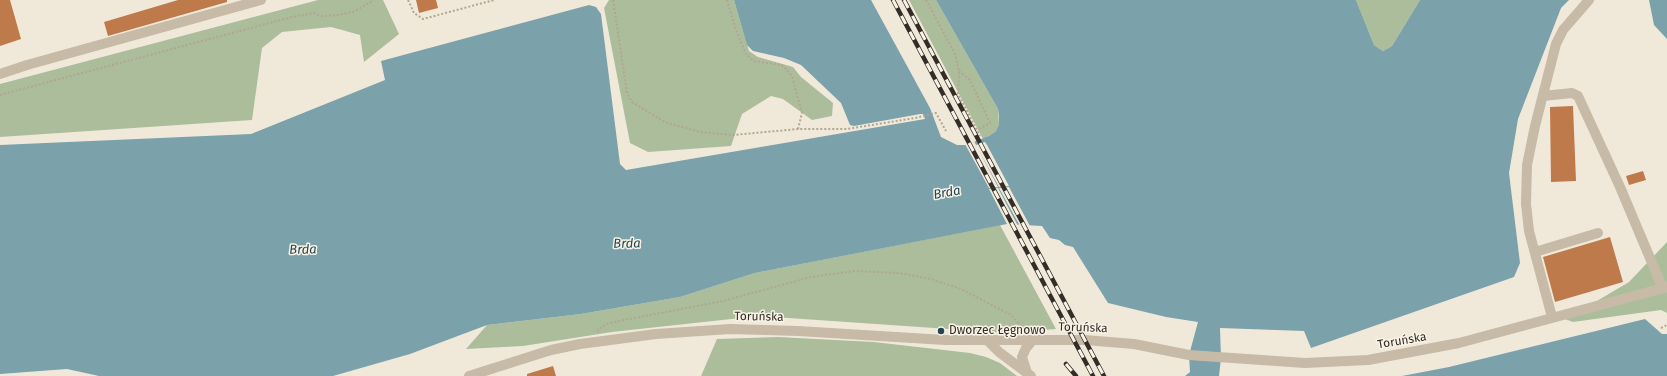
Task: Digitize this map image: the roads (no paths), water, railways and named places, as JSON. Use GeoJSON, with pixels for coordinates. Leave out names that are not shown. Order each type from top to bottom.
{"type":"FeatureCollection","features":[{"type":"Feature","properties":{"kind":"street"},"geometry":{"type":"LineString","coordinates":[[0,74],[26,65],[261,0]]}},
{"type":"Feature","properties":{"kind":"street"},"geometry":{"type":"LineString","coordinates":[[1552,317],[1535,252],[1526,204],[1527,165],[1543,96],[1559,37],[1563,30],[1589,0]]}},
{"type":"Feature","properties":{"kind":"street"},"geometry":{"type":"LineString","coordinates":[[1543,96],[1572,93],[1578,96],[1665,288]]}},
{"type":"Feature","properties":{"kind":"street"},"geometry":{"type":"LineString","coordinates":[[1535,252],[1598,233]]}},
{"type":"Feature","properties":{"kind":"street","name":"Toruńska"},"geometry":{"type":"LineString","coordinates":[[469,376],[551,350],[580,344],[693,331],[762,330],[988,341],[1080,340],[1134,344],[1221,358],[1305,363],[1368,360],[1459,343],[1665,288]]}},
{"type":"Feature","properties":{"kind":"street"},"geometry":{"type":"LineString","coordinates":[[988,341],[999,352],[1029,375]]}},
{"type":"Feature","properties":{"kind":"street"},"geometry":{"type":"LineString","coordinates":[[1029,375],[1022,357],[1026,348],[1032,341]]}},
{"type":"Feature","properties":{"kind":"water","name":"Brda"},"geometry":{"type":"Polygon","coordinates":[[[734,0],[871,0],[930,108],[941,137],[957,145],[966,145],[989,136],[996,131],[999,124],[998,109],[936,0],[1356,0],[1374,45],[1383,51],[1392,46],[1420,0],[1569,0],[1561,8],[1518,119],[1509,173],[1520,263],[1514,277],[1311,348],[1304,331],[1220,328],[1221,358],[1219,376],[1185,376],[1190,372],[1189,355],[1198,322],[1166,317],[1108,303],[1073,247],[1065,245],[1059,240],[1050,238],[1042,226],[1007,224],[755,273],[680,297],[581,314],[487,325],[410,354],[333,376],[99,376],[67,369],[0,374],[0,145],[251,134],[385,80],[381,61],[589,5],[596,7],[601,14],[620,164],[626,170],[925,119],[923,114],[920,114],[854,126],[850,125],[841,103],[801,65],[784,58],[753,51],[747,45],[734,0]]]}},
{"type":"Feature","properties":{"kind":"water"},"geometry":{"type":"Polygon","coordinates":[[[1649,0],[1667,0],[1667,39],[1654,25],[1649,0]]]}},
{"type":"Feature","properties":{"kind":"water"},"geometry":{"type":"Polygon","coordinates":[[[1645,319],[1662,334],[1667,334],[1667,376],[1402,376],[1449,367],[1645,319]]]}},
{"type":"Feature","properties":{"kind":"railway"},"geometry":{"type":"LineString","coordinates":[[893,0],[1093,376]]}},
{"type":"Feature","properties":{"kind":"railway"},"geometry":{"type":"LineString","coordinates":[[904,0],[1104,376]]}},
{"type":"Feature","properties":{"kind":"railway"},"geometry":{"type":"LineString","coordinates":[[1066,364],[1076,376]]}},
{"type":"Feature","properties":{"kind":"place","name":"Dworzec Łęgnowo"},"geometry":{"type":"Point","coordinates":[941,331]}}]}
